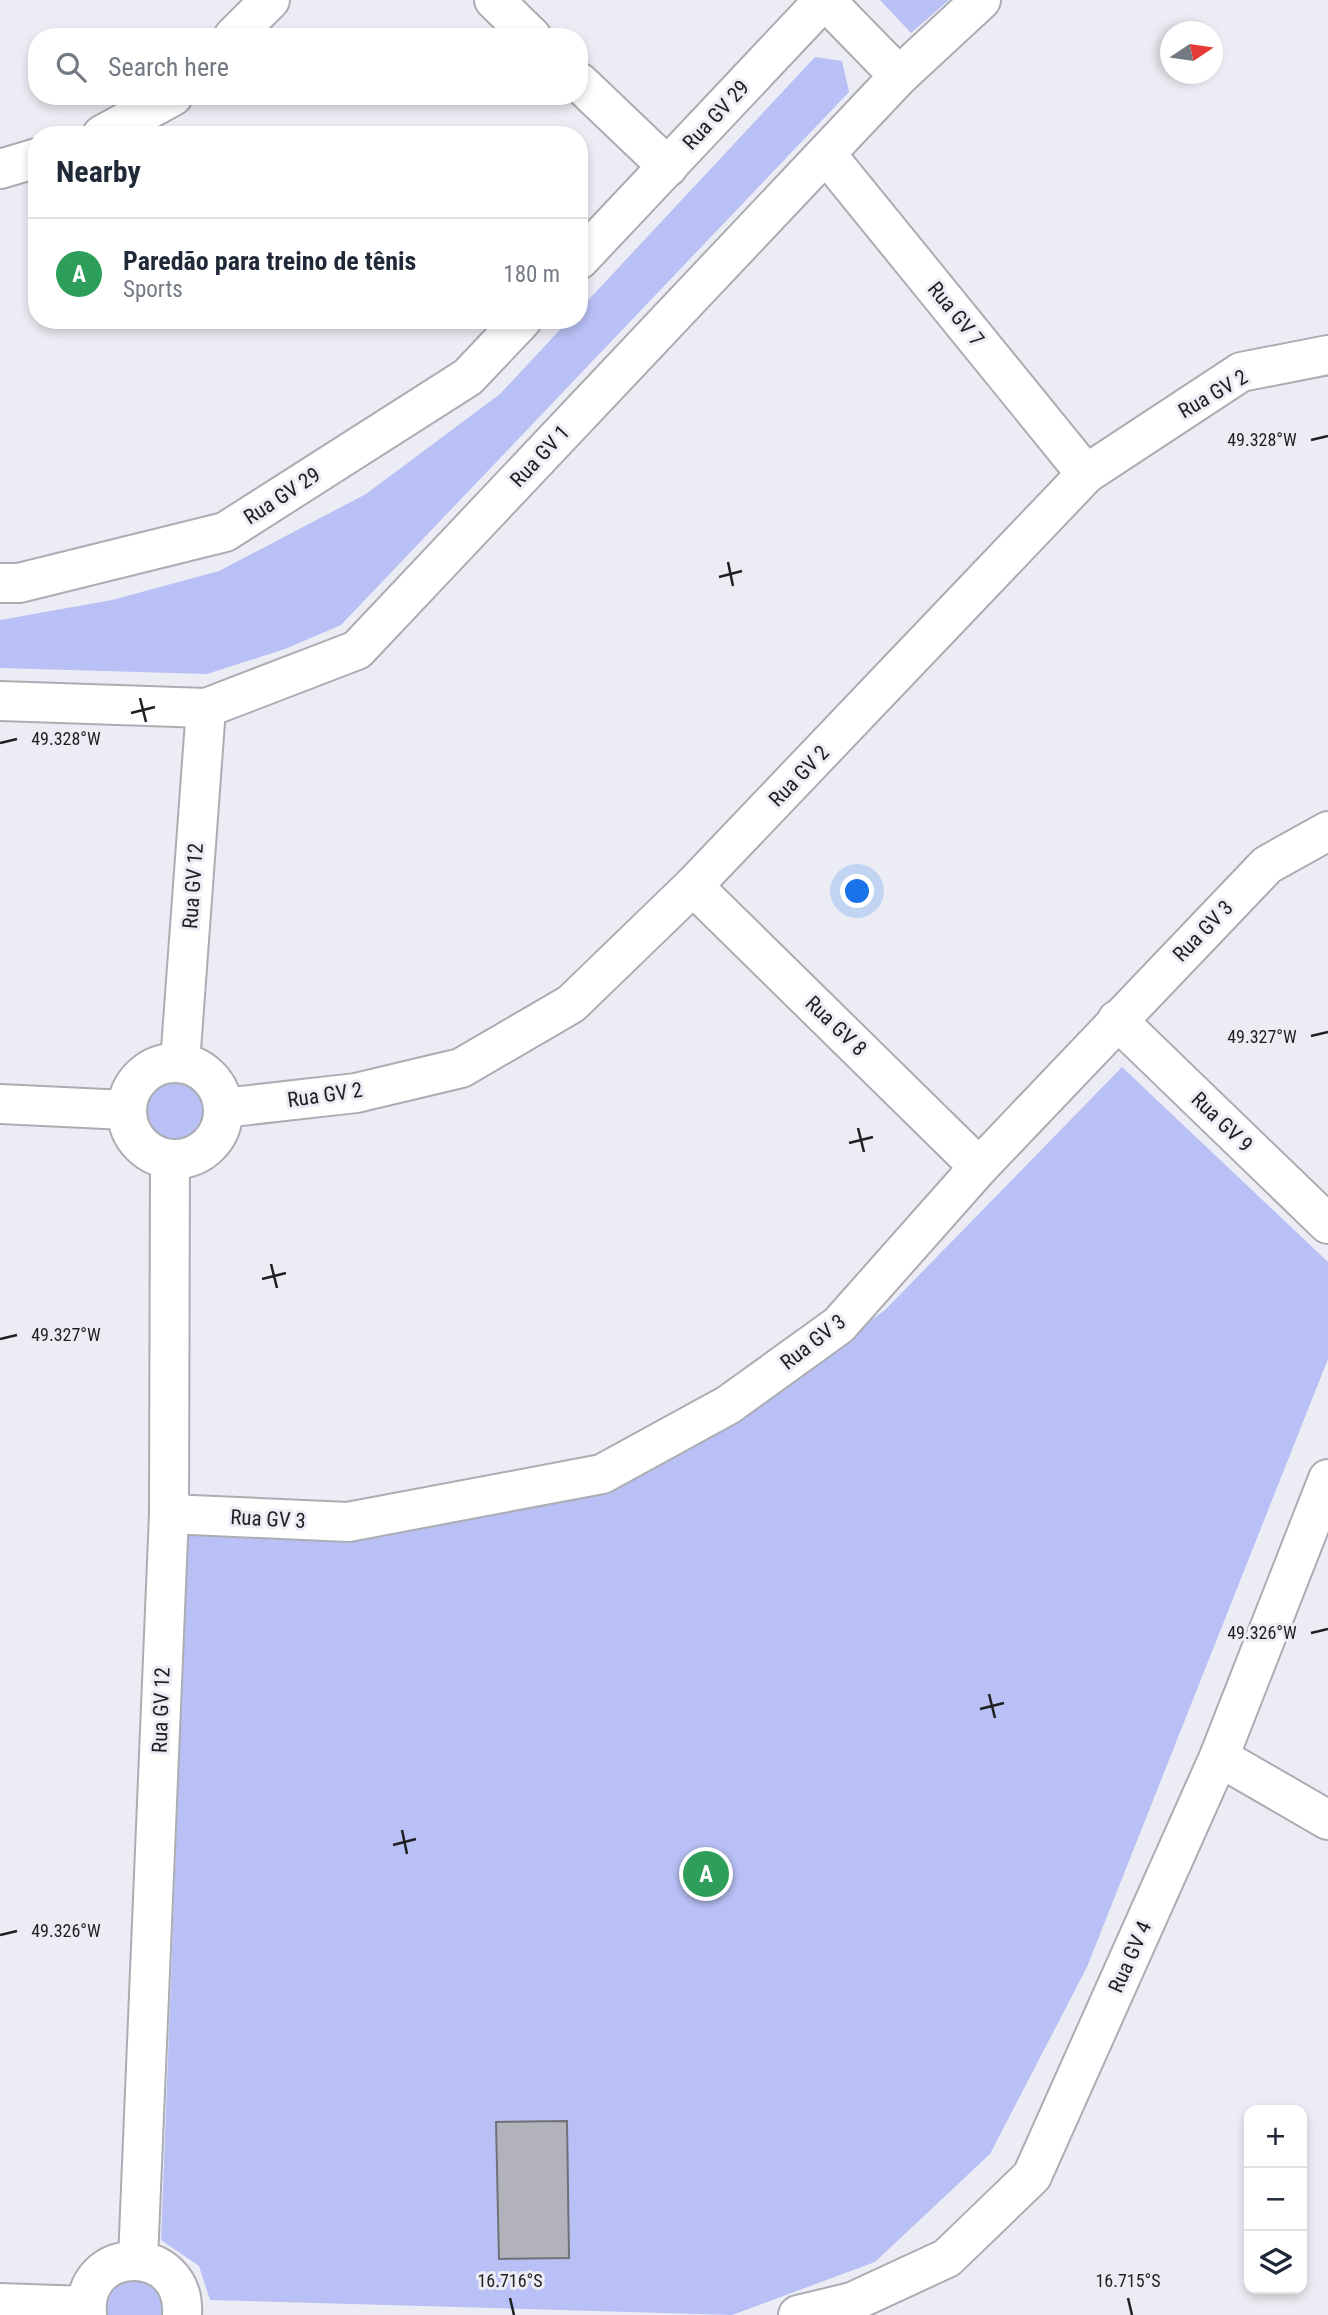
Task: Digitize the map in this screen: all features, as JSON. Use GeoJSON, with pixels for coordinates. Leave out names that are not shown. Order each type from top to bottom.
{"type":"FeatureCollection","features":[{"type":"Feature","properties":{"kind":"street"},"geometry":{"type":"LineString","coordinates":[[242,28],[270,0]]}},
{"type":"Feature","properties":{"kind":"street"},"geometry":{"type":"LineString","coordinates":[[494,0],[523,28]]}},
{"type":"Feature","properties":{"kind":"street"},"geometry":{"type":"LineString","coordinates":[[824,0],[899,76]]}},
{"type":"Feature","properties":{"kind":"street","name":"Rua GV 29"},"geometry":{"type":"LineString","coordinates":[[588,251],[824,0]]}},
{"type":"Feature","properties":{"kind":"street","name":"Rua GV 1"},"geometry":{"type":"LineString","coordinates":[[0,701],[206,708],[356,650],[899,76],[981,0]]}},
{"type":"Feature","properties":{"kind":"street"},"geometry":{"type":"LineString","coordinates":[[588,91],[668,167]]}},
{"type":"Feature","properties":{"kind":"street"},"geometry":{"type":"LineString","coordinates":[[118,126],[157,105]]}},
{"type":"Feature","properties":{"kind":"street","name":"Rua GV 7"},"geometry":{"type":"LineString","coordinates":[[827,154],[1086,474]]}},
{"type":"Feature","properties":{"kind":"street"},"geometry":{"type":"LineString","coordinates":[[0,169],[28,161]]}},
{"type":"Feature","properties":{"kind":"street","name":"Rua GV 29"},"geometry":{"type":"LineString","coordinates":[[0,583],[19,583],[225,532],[468,377],[513,329]]}},
{"type":"Feature","properties":{"kind":"street","name":"Rua GV 2"},"geometry":{"type":"LineString","coordinates":[[223,1108],[356,1093],[461,1068],[570,1004],[693,886],[1086,474],[1241,372],[1328,355]]}},
{"type":"Feature","properties":{"kind":"street","name":"Rua GV 12"},"geometry":{"type":"LineString","coordinates":[[180,1063],[206,708]]}},
{"type":"Feature","properties":{"kind":"street","name":"Rua GV 3"},"geometry":{"type":"LineString","coordinates":[[169,1514],[348,1522],[602,1474],[728,1405],[839,1325],[979,1167],[1267,865],[1328,831]]}},
{"type":"Feature","properties":{"kind":"street","name":"Rua GV 8"},"geometry":{"type":"LineString","coordinates":[[693,886],[979,1167]]}},
{"type":"Feature","properties":{"kind":"street","name":"Rua GV 9"},"geometry":{"type":"LineString","coordinates":[[1117,1020],[1328,1224]]}},
{"type":"Feature","properties":{"kind":"street"},"geometry":{"type":"LineString","coordinates":[[180,1063],[193,1067],[215,1083],[223,1108],[222,1124],[205,1149],[192,1157],[170,1159],[144,1148],[132,1131],[126,1110],[130,1093],[143,1076],[159,1066],[180,1063]]}},
{"type":"Feature","properties":{"kind":"street"},"geometry":{"type":"LineString","coordinates":[[0,1104],[126,1110]]}},
{"type":"Feature","properties":{"kind":"street","name":"Rua GV 12"},"geometry":{"type":"LineString","coordinates":[[138,2260],[169,1514],[170,1159]]}},
{"type":"Feature","properties":{"kind":"street","name":"Rua GV 4"},"geometry":{"type":"LineString","coordinates":[[798,2315],[852,2302],[947,2259],[1032,2176],[1219,1758],[1328,1479]]}},
{"type":"Feature","properties":{"kind":"street"},"geometry":{"type":"LineString","coordinates":[[1219,1758],[1328,1820]]}},
{"type":"Feature","properties":{"kind":"street"},"geometry":{"type":"LineString","coordinates":[[0,2303],[87,2311],[89,2290],[98,2276],[111,2266],[138,2260],[152,2264],[174,2280],[182,2305],[181,2315]]}},
{"type":"Feature","properties":{"kind":"shaded area"},"geometry":{"type":"Polygon","coordinates":[[[880,0],[949,0],[911,33],[880,0]]]}},
{"type":"Feature","properties":{"kind":"shaded area"},"geometry":{"type":"Polygon","coordinates":[[[815,57],[842,61],[849,92],[341,625],[285,649],[207,674],[0,668],[0,620],[112,600],[219,571],[366,494],[500,394],[561,329],[588,329],[588,300],[815,57]]]}},
{"type":"Feature","properties":{"kind":"shaded area"},"geometry":{"type":"Polygon","coordinates":[[[1122,1067],[1328,1262],[1328,1359],[1087,1967],[990,2154],[875,2262],[732,2315],[210,2300],[199,2266],[161,2240],[188,1529],[581,1497],[712,1436],[885,1310],[1122,1067]]]}},
{"type":"Feature","properties":{"kind":"shaded area"},"geometry":{"type":"Polygon","coordinates":[[[176,1075],[189,1078],[200,1085],[207,1096],[210,1109],[207,1122],[200,1133],[189,1140],[176,1143],[163,1140],[152,1133],[145,1122],[142,1109],[145,1096],[152,1085],[163,1078],[176,1075]]]}},
{"type":"Feature","properties":{"kind":"shaded area"},"geometry":{"type":"Polygon","coordinates":[[[134,2274],[161,2288],[167,2315],[100,2315],[102,2295],[134,2274]]]}},
{"type":"Feature","properties":{"kind":"building"},"geometry":{"type":"Polygon","coordinates":[[[567,2121],[569,2258],[499,2259],[496,2122],[567,2121]]]}},
{"type":"Feature","properties":{"kind":"place","name":"Paredão para treino de tênis"},"geometry":{"type":"Point","coordinates":[706,1874]}}]}
